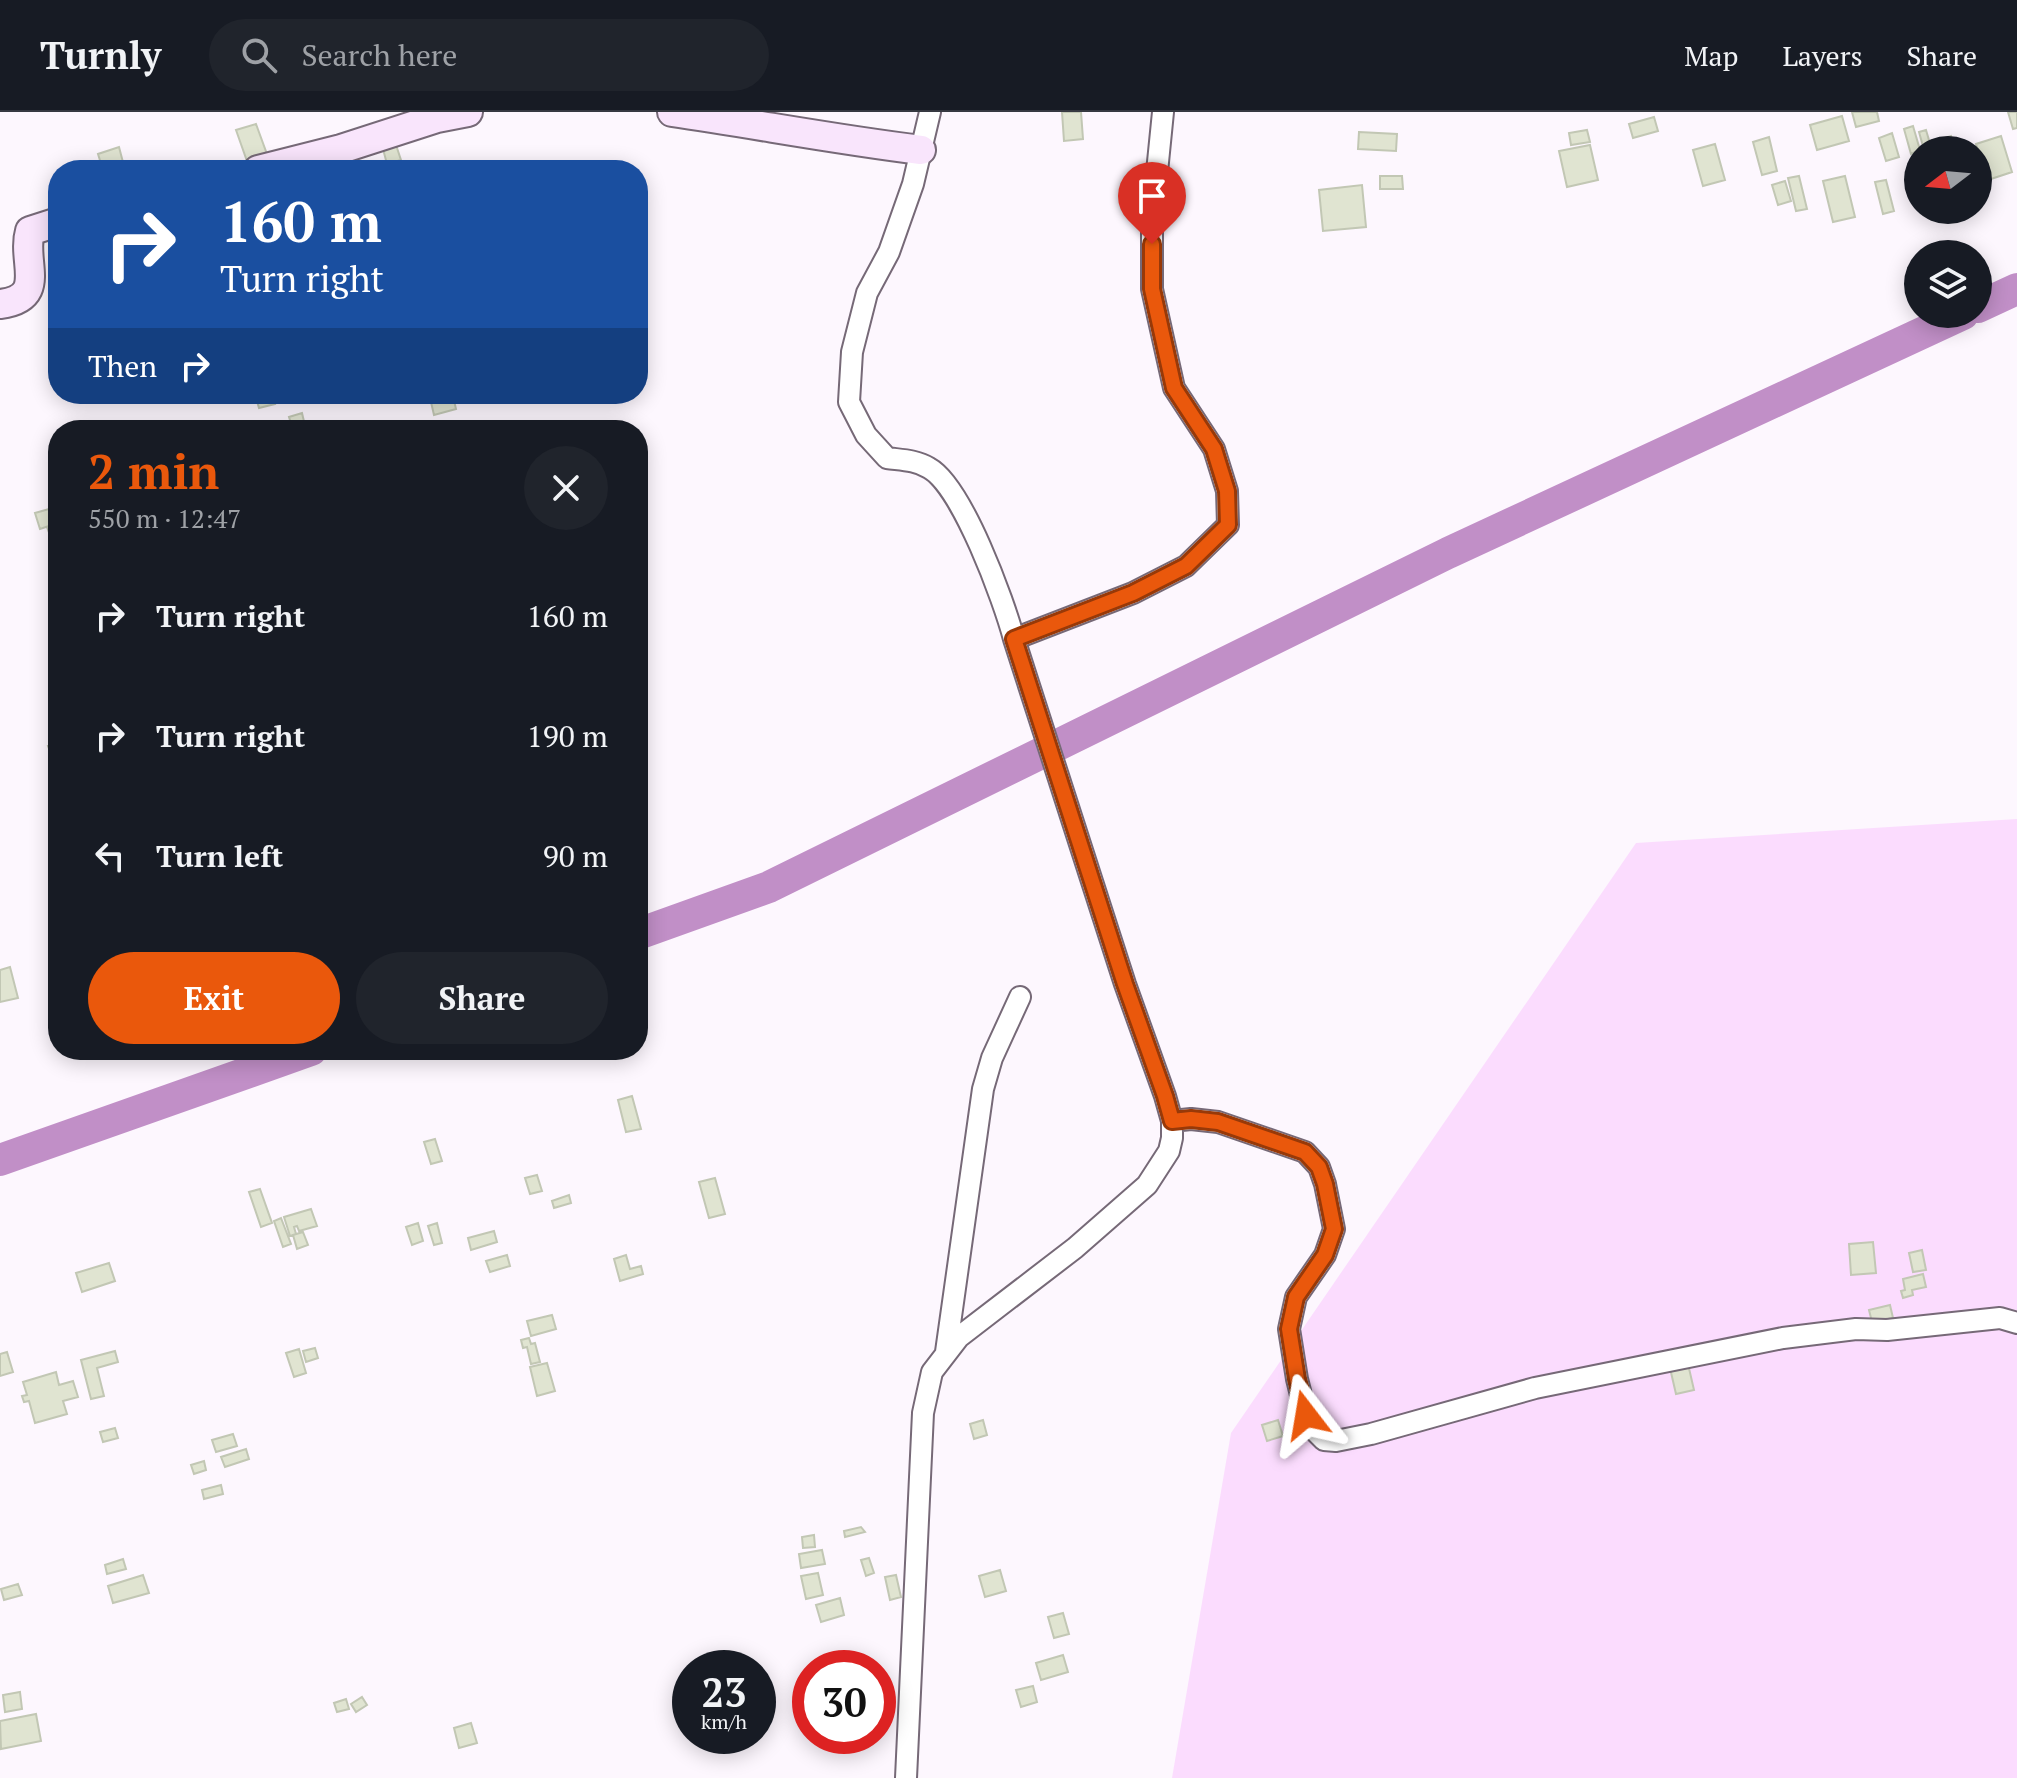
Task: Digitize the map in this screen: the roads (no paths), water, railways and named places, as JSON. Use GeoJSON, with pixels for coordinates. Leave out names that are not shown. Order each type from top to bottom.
{"type":"FeatureCollection","features":[{"type":"Feature","properties":{"kind":"street"},"geometry":{"type":"LineString","coordinates":[[298,160],[437,118],[468,112]]}},
{"type":"Feature","properties":{"kind":"street"},"geometry":{"type":"LineString","coordinates":[[672,112],[921,150]]}},
{"type":"Feature","properties":{"kind":"street"},"geometry":{"type":"LineString","coordinates":[[906,1778],[923,1413],[932,1372],[959,1337],[1075,1248],[1147,1185],[1169,1151],[1172,1121],[1005,608],[982,551],[954,496],[932,469],[914,461],[887,458],[866,435],[849,402],[852,352],[867,293],[889,252],[913,184],[930,112]]}},
{"type":"Feature","properties":{"kind":"street"},"geometry":{"type":"LineString","coordinates":[[1014,640],[1133,593],[1186,566],[1228,525],[1227,491],[1214,449],[1174,388],[1152,289],[1152,222],[1163,112]]}},
{"type":"Feature","properties":{"kind":"street"},"geometry":{"type":"LineString","coordinates":[[0,304],[17,302],[27,293],[30,279],[27,243],[30,231],[48,225]]}},
{"type":"Feature","properties":{"kind":"street"},"geometry":{"type":"LineString","coordinates":[[946,1352],[983,1089],[992,1058],[1020,997]]}},
{"type":"Feature","properties":{"kind":"street"},"geometry":{"type":"LineString","coordinates":[[1172,1121],[1191,1119],[1239,1129],[1305,1152],[1319,1167],[1334,1229],[1325,1255],[1296,1297],[1289,1329],[1306,1415],[1324,1440],[1336,1441],[1371,1434],[1535,1388],[1783,1338],[2000,1318],[2017,1323]]}},
{"type":"Feature","properties":{"kind":"waterway"},"geometry":{"type":"LineString","coordinates":[[1992,301],[2017,289]]}},
{"type":"Feature","properties":{"kind":"waterway"},"geometry":{"type":"LineString","coordinates":[[648,930],[769,887],[1448,553],[1933,328]]}},
{"type":"Feature","properties":{"kind":"waterway"},"geometry":{"type":"LineString","coordinates":[[0,1160],[283,1060]]}}]}
